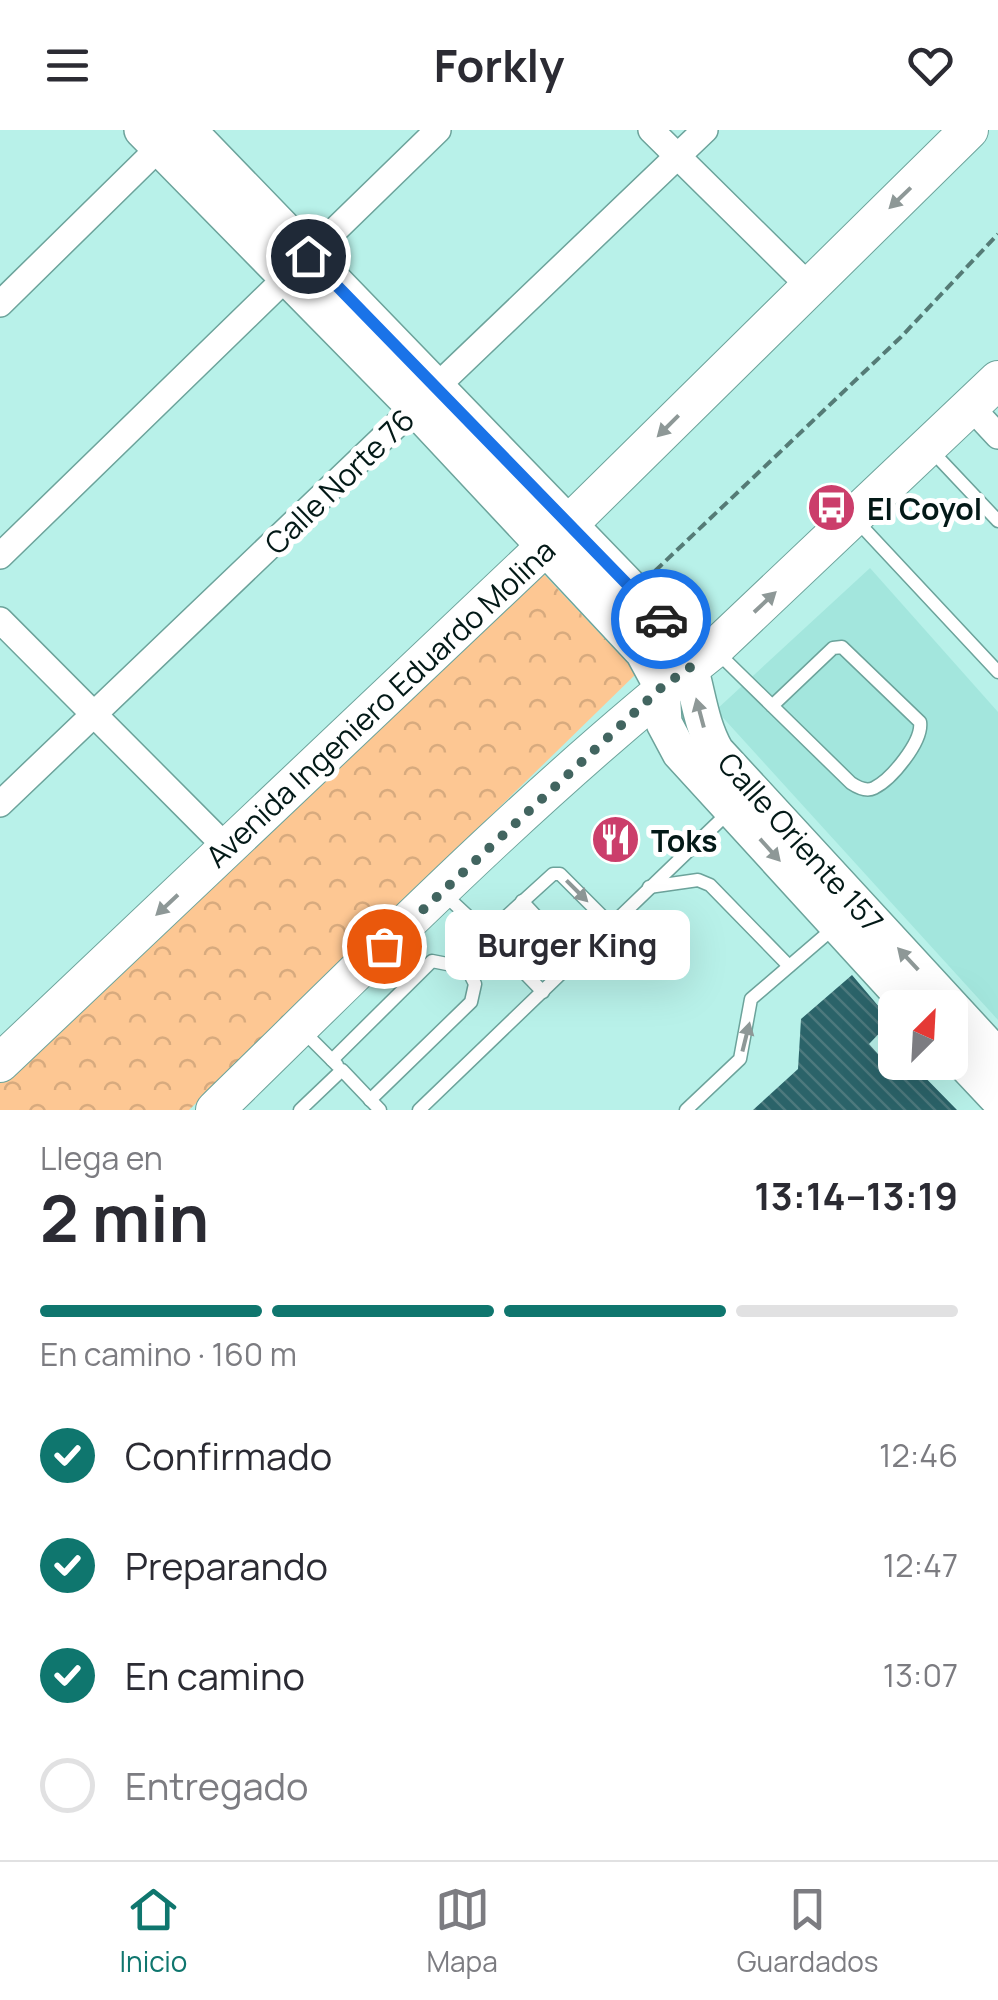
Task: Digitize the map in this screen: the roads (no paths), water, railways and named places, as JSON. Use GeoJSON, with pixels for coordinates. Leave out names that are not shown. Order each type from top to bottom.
{"type":"FeatureCollection","features":[{"type":"Feature","properties":{"kind":"main road","name":"Avenida Ingeniero Eduardo Molina"},"geometry":{"type":"LineString","coordinates":[[0,1062],[556,537],[970,130]]}},
{"type":"Feature","properties":{"kind":"main road"},"geometry":{"type":"LineString","coordinates":[[215,1110],[441,892],[854,518],[998,380]]}},
{"type":"Feature","properties":{"kind":"street"},"geometry":{"type":"LineString","coordinates":[[0,556],[438,130]]}},
{"type":"Feature","properties":{"kind":"street"},"geometry":{"type":"LineString","coordinates":[[651,130],[810,286]]}},
{"type":"Feature","properties":{"kind":"street","name":"Calle Norte 76"},"geometry":{"type":"LineString","coordinates":[[0,804],[705,130]]}},
{"type":"Feature","properties":{"kind":"street"},"geometry":{"type":"LineString","coordinates":[[0,304],[166,135]]}},
{"type":"Feature","properties":{"kind":"street","name":"Calle Oriente 157"},"geometry":{"type":"LineString","coordinates":[[166,135],[298,266],[556,537],[643,652],[689,667]]}},
{"type":"Feature","properties":{"kind":"street"},"geometry":{"type":"LineString","coordinates":[[970,407],[998,436]]}},
{"type":"Feature","properties":{"kind":"street","name":"Calle Oriente 157"},"geometry":{"type":"LineString","coordinates":[[556,537],[634,592],[677,636],[689,667],[702,726],[716,751],[978,1057],[998,1099]]}},
{"type":"Feature","properties":{"kind":"street"},"geometry":{"type":"LineString","coordinates":[[0,620],[227,848]]}},
{"type":"Feature","properties":{"kind":"street","name":"Calle Oriente 157"},"geometry":{"type":"LineString","coordinates":[[689,667],[664,723],[680,753],[897,990]]}},
{"type":"Feature","properties":{"kind":"lane"},"geometry":{"type":"LineString","coordinates":[[929,448],[998,521]]}},
{"type":"Feature","properties":{"kind":"lane"},"geometry":{"type":"LineString","coordinates":[[854,518],[998,672]]}},
{"type":"Feature","properties":{"kind":"lane"},"geometry":{"type":"LineString","coordinates":[[689,667],[772,706],[862,789],[874,788],[917,745],[922,733],[920,722],[842,647],[833,648],[772,706]]}},
{"type":"Feature","properties":{"kind":"lane"},"geometry":{"type":"LineString","coordinates":[[419,1110],[732,809]]}},
{"type":"Feature","properties":{"kind":"lane"},"geometry":{"type":"LineString","coordinates":[[487,934],[548,874],[560,874],[611,925]]}},
{"type":"Feature","properties":{"kind":"lane"},"geometry":{"type":"LineString","coordinates":[[650,887],[698,880],[710,885],[789,966]]}},
{"type":"Feature","properties":{"kind":"lane"},"geometry":{"type":"LineString","coordinates":[[441,892],[543,992]]}},
{"type":"Feature","properties":{"kind":"lane"},"geometry":{"type":"LineString","coordinates":[[522,901],[575,958]]}},
{"type":"Feature","properties":{"kind":"lane"},"geometry":{"type":"LineString","coordinates":[[686,1110],[740,1059],[750,1028],[751,1000],[838,925]]}},
{"type":"Feature","properties":{"kind":"lane"},"geometry":{"type":"LineString","coordinates":[[299,1027],[337,1065],[375,1105],[471,1002],[475,984],[467,968],[432,961],[337,1065],[308,1107]]}},
{"type":"Feature","properties":{"kind":"place","name":"El Coyol"},"geometry":{"type":"Point","coordinates":[832,508]}},
{"type":"Feature","properties":{"kind":"place","name":"Toks"},"geometry":{"type":"Point","coordinates":[616,840]}},
{"type":"Feature","properties":{"kind":"place","name":"Burger King"},"geometry":{"type":"Point","coordinates":[384,946]}}]}
